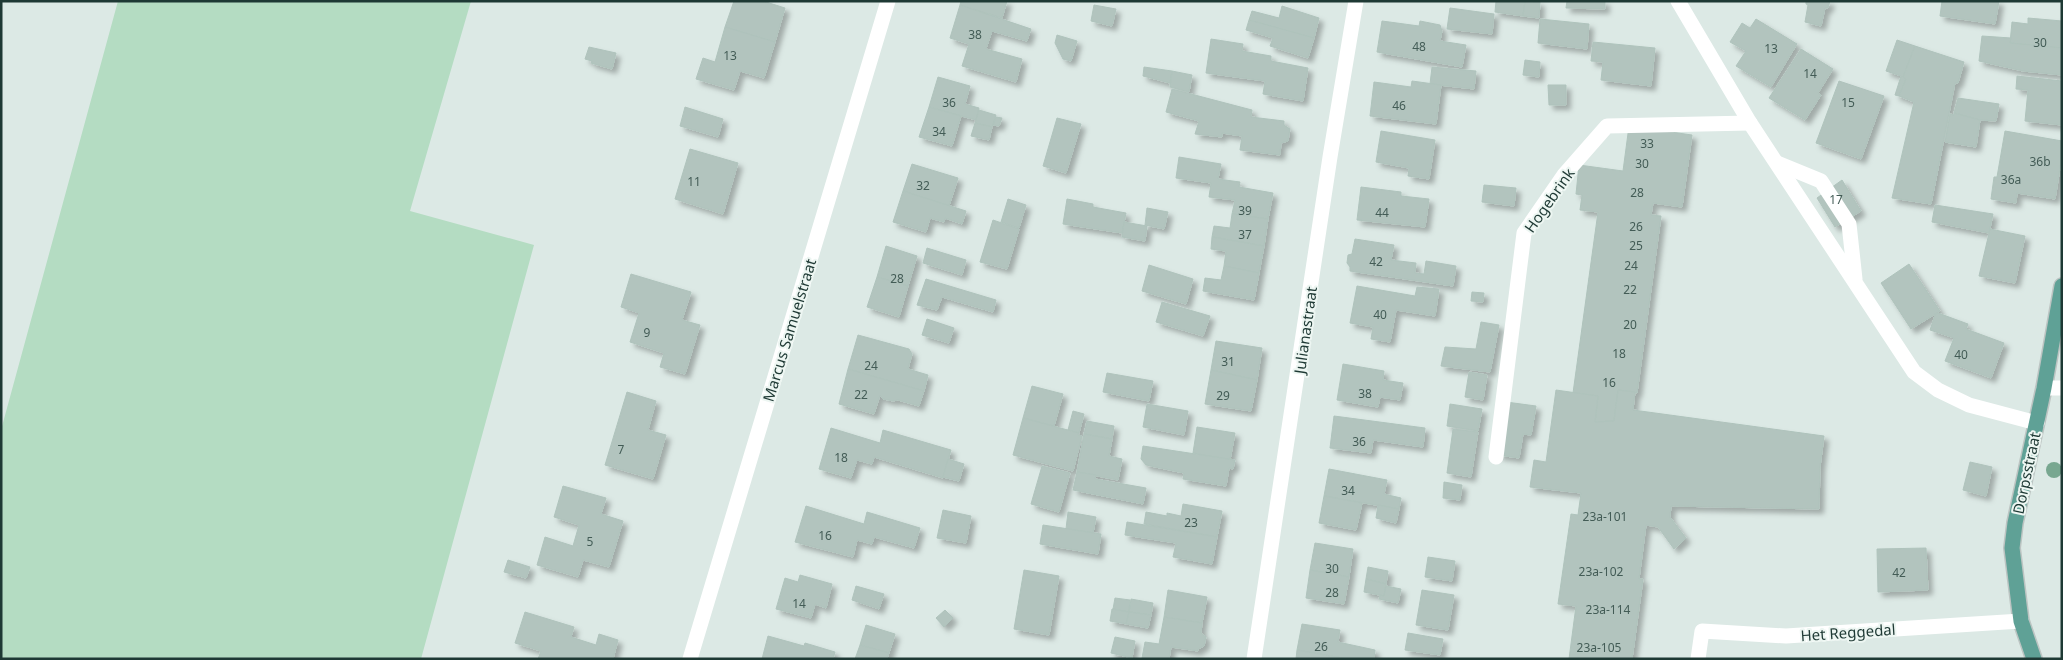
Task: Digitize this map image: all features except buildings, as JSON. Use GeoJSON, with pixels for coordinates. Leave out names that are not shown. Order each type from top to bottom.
{"type":"FeatureCollection","features":[{"type":"Feature","properties":{"kind":"main road","name":"Dorpsstraat"},"geometry":{"type":"LineString","coordinates":[[2034,659],[2021,621],[2012,548],[2015,523],[2044,388],[2062,286]]}},
{"type":"Feature","properties":{"kind":"street","name":"Marcus Samuelstraat"},"geometry":{"type":"LineString","coordinates":[[690,659],[888,1]]}},
{"type":"Feature","properties":{"kind":"street","name":"Julianastraat"},"geometry":{"type":"LineString","coordinates":[[1254,659],[1330,157],[1356,1]]}},
{"type":"Feature","properties":{"kind":"street"},"geometry":{"type":"LineString","coordinates":[[1678,1],[1750,122],[1914,372],[1938,390],[1969,405],[2037,423]]}},
{"type":"Feature","properties":{"kind":"street","name":"Hogebrink"},"geometry":{"type":"LineString","coordinates":[[1496,458],[1524,233],[1564,175],[1607,126],[1750,122]]}},
{"type":"Feature","properties":{"kind":"street"},"geometry":{"type":"LineString","coordinates":[[1777,163],[1821,181],[1849,224],[1855,283]]}},
{"type":"Feature","properties":{"kind":"street"},"geometry":{"type":"LineString","coordinates":[[2044,388],[2062,388]]}},
{"type":"Feature","properties":{"kind":"street","name":"Het Reggedal"},"geometry":{"type":"LineString","coordinates":[[1698,659],[1702,631],[1786,636],[2021,621]]}},
{"type":"Feature","properties":{"kind":"green space"},"geometry":{"type":"Polygon","coordinates":[[[118,1],[471,1],[410,211],[534,245],[421,659],[1,659],[1,430],[118,1]]]}}]}
